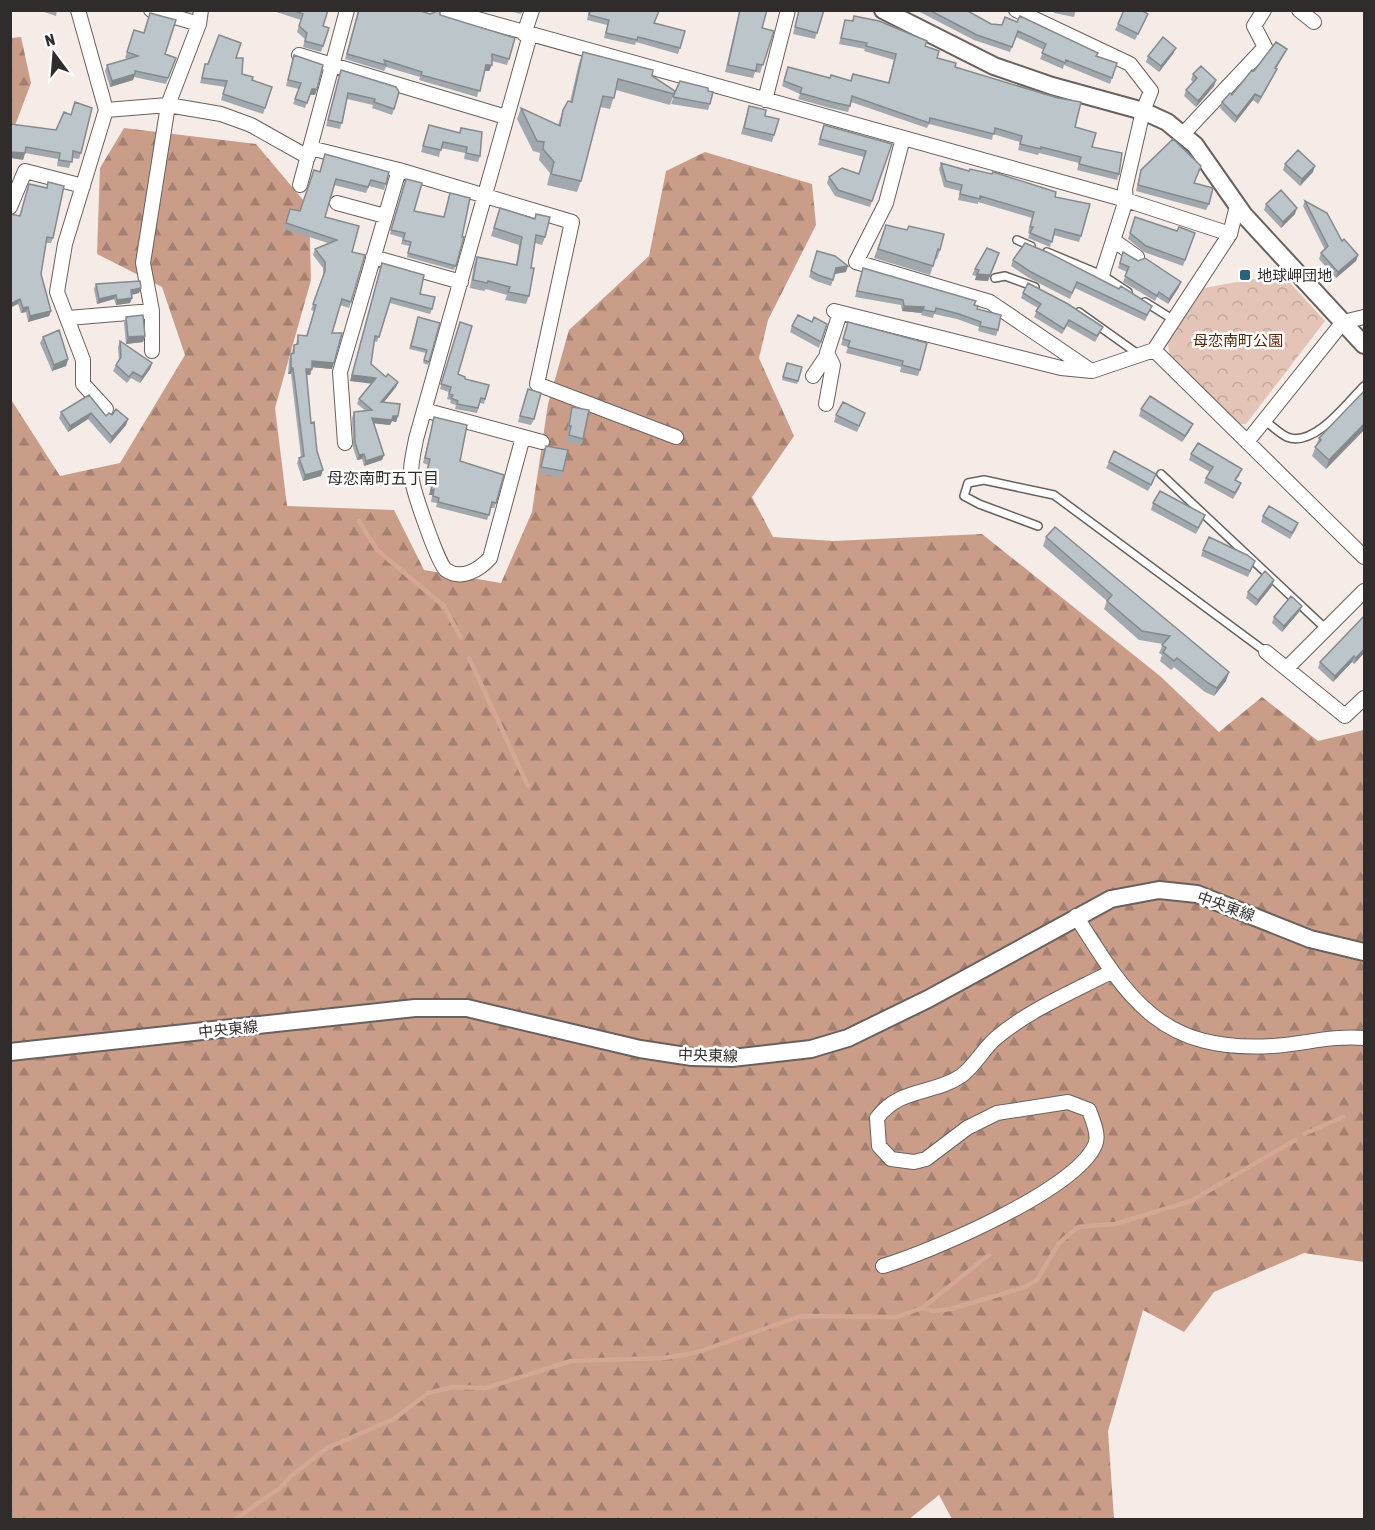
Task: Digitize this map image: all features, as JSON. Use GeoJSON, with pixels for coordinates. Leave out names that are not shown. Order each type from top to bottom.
{"type":"FeatureCollection","features":[{"type":"Feature","properties":{"kind":"street"},"geometry":{"type":"LineString","coordinates":[[78,10],[106,110],[59,265],[57,292],[83,360],[83,384],[106,409]]}},
{"type":"Feature","properties":{"kind":"street"},"geometry":{"type":"LineString","coordinates":[[151,10],[200,17],[168,105],[143,263],[152,311],[153,351]]}},
{"type":"Feature","properties":{"kind":"street"},"geometry":{"type":"LineString","coordinates":[[300,184],[347,10]]}},
{"type":"Feature","properties":{"kind":"street"},"geometry":{"type":"LineString","coordinates":[[445,10],[1126,200],[1230,234]]}},
{"type":"Feature","properties":{"kind":"street"},"geometry":{"type":"LineString","coordinates":[[523,437],[490,558],[478,571],[460,574],[446,570],[438,558],[411,478],[416,439],[506,117],[532,10]]}},
{"type":"Feature","properties":{"kind":"street"},"geometry":{"type":"LineString","coordinates":[[765,100],[788,10]]}},
{"type":"Feature","properties":{"kind":"street"},"geometry":{"type":"LineString","coordinates":[[883,10],[994,66],[1052,86],[1143,111],[1167,122],[1195,145],[1237,206],[1365,345]]}},
{"type":"Feature","properties":{"kind":"street"},"geometry":{"type":"LineString","coordinates":[[1016,10],[1130,64],[1151,91],[1143,111],[1125,189],[1126,200],[1102,275]]}},
{"type":"Feature","properties":{"kind":"street"},"geometry":{"type":"LineString","coordinates":[[1183,135],[1265,47],[1254,26],[1264,10]]}},
{"type":"Feature","properties":{"kind":"street"},"geometry":{"type":"LineString","coordinates":[[1299,10],[1314,22]]}},
{"type":"Feature","properties":{"kind":"street"},"geometry":{"type":"LineString","coordinates":[[299,55],[506,117]]}},
{"type":"Feature","properties":{"kind":"street"},"geometry":{"type":"LineString","coordinates":[[106,110],[168,105],[221,114],[309,152],[399,170],[572,222],[537,384],[676,436]]}},
{"type":"Feature","properties":{"kind":"street"},"geometry":{"type":"LineString","coordinates":[[903,138],[886,203],[856,262],[990,302],[1092,371]]}},
{"type":"Feature","properties":{"kind":"street"},"geometry":{"type":"LineString","coordinates":[[345,443],[340,372],[399,170]]}},
{"type":"Feature","properties":{"kind":"street"},"geometry":{"type":"LineString","coordinates":[[10,207],[25,171],[83,186]]}},
{"type":"Feature","properties":{"kind":"street"},"geometry":{"type":"LineString","coordinates":[[337,203],[385,216]]}},
{"type":"Feature","properties":{"kind":"street"},"geometry":{"type":"LineString","coordinates":[[813,376],[828,354],[837,312],[1061,368],[1092,371],[1154,350],[1230,234],[1237,206]]}},
{"type":"Feature","properties":{"kind":"street"},"geometry":{"type":"LineString","coordinates":[[1113,240],[1137,257]]}},
{"type":"Feature","properties":{"kind":"street"},"geometry":{"type":"LineString","coordinates":[[373,257],[460,282]]}},
{"type":"Feature","properties":{"kind":"street"},"geometry":{"type":"LineString","coordinates":[[941,288],[945,273]]}},
{"type":"Feature","properties":{"kind":"street"},"geometry":{"type":"LineString","coordinates":[[68,318],[152,311]]}},
{"type":"Feature","properties":{"kind":"street"},"geometry":{"type":"LineString","coordinates":[[1247,442],[1343,322],[1365,317]]}},
{"type":"Feature","properties":{"kind":"street"},"geometry":{"type":"LineString","coordinates":[[1154,350],[1365,557]]}},
{"type":"Feature","properties":{"kind":"street"},"geometry":{"type":"LineString","coordinates":[[826,404],[833,365],[828,354]]}},
{"type":"Feature","properties":{"kind":"street"},"geometry":{"type":"LineString","coordinates":[[424,410],[542,442]]}},
{"type":"Feature","properties":{"kind":"street"},"geometry":{"type":"LineString","coordinates":[[1288,667],[1365,591]]}},
{"type":"Feature","properties":{"kind":"street"},"geometry":{"type":"LineString","coordinates":[[1266,652],[1288,667],[1345,716],[1365,698]]}},
{"type":"Feature","properties":{"kind":"street","name":"中央東線"},"geometry":{"type":"LineString","coordinates":[[10,1052],[415,1008],[467,1008],[650,1051],[692,1057],[776,1054],[811,1049],[848,1038],[928,999],[1076,916],[1121,897],[1159,890],[1197,894],[1310,939],[1365,952]]}},
{"type":"Feature","properties":{"kind":"street"},"geometry":{"type":"LineString","coordinates":[[1076,916],[1111,972],[1138,1005],[1155,1019],[1177,1031],[1225,1046],[1273,1046],[1334,1038],[1365,1038]]}},
{"type":"Feature","properties":{"kind":"street"},"geometry":{"type":"LineString","coordinates":[[883,1266],[910,1258],[1038,1197],[1064,1180],[1087,1158],[1097,1143],[1095,1126],[1089,1110],[1068,1102],[997,1113],[967,1128],[926,1158],[903,1162],[891,1159],[879,1146],[877,1118],[886,1106],[910,1093],[961,1076],[995,1039],[1019,1021],[1047,1004],[1111,972]]}},
{"type":"Feature","properties":{"kind":"lane"},"geometry":{"type":"LineString","coordinates":[[1017,240],[1102,275],[1174,320]]}},
{"type":"Feature","properties":{"kind":"lane"},"geometry":{"type":"LineString","coordinates":[[995,278],[1005,276],[1024,281],[1044,292]]}},
{"type":"Feature","properties":{"kind":"lane"},"geometry":{"type":"LineString","coordinates":[[1073,309],[1093,320],[1139,355]]}},
{"type":"Feature","properties":{"kind":"lane"},"geometry":{"type":"LineString","coordinates":[[1264,420],[1287,437],[1301,438],[1317,433],[1365,386]]}},
{"type":"Feature","properties":{"kind":"lane"},"geometry":{"type":"LineString","coordinates":[[1161,474],[1326,629]]}},
{"type":"Feature","properties":{"kind":"lane"},"geometry":{"type":"LineString","coordinates":[[1038,526],[964,496],[968,483],[984,480],[1054,495],[1266,652]]}},
{"type":"Feature","properties":{"kind":"green space"},"geometry":{"type":"Polygon","coordinates":[[[21,37],[31,83],[11,136],[11,38],[21,37]]]}},
{"type":"Feature","properties":{"kind":"green space"},"geometry":{"type":"Polygon","coordinates":[[[124,128],[256,144],[309,207],[311,280],[275,408],[287,506],[394,510],[424,570],[501,583],[532,512],[548,404],[569,330],[649,256],[666,171],[705,152],[812,184],[816,225],[768,320],[759,358],[794,436],[752,497],[773,537],[834,541],[982,534],[1160,676],[1219,732],[1262,697],[1318,741],[1364,730],[1364,1262],[1304,1253],[1214,1292],[1184,1332],[1143,1310],[1108,1431],[1114,1519],[952,1519],[939,1495],[908,1520],[11,1519],[10,398],[60,476],[120,463],[185,355],[162,287],[97,254],[100,168],[124,128]]]}},
{"type":"Feature","properties":{"kind":"green space","name":"母恋南町公園"},"geometry":{"type":"Polygon","coordinates":[[[1282,274],[1325,321],[1246,424],[1239,424],[1169,354],[1168,343],[1204,288],[1282,274]]]}},
{"type":"Feature","properties":{"kind":"building"},"geometry":{"type":"Polygon","coordinates":[[[292,10],[328,10],[323,26],[329,28],[323,46],[305,41],[307,33],[299,26],[303,14],[292,10]]]}},
{"type":"Feature","properties":{"kind":"building"},"geometry":{"type":"Polygon","coordinates":[[[359,10],[417,10],[430,14],[440,10],[440,15],[515,38],[509,59],[492,54],[492,65],[486,65],[480,91],[421,75],[422,72],[384,60],[386,65],[347,54],[359,10]]]}},
{"type":"Feature","properties":{"kind":"building"},"geometry":{"type":"Polygon","coordinates":[[[590,10],[659,11],[654,23],[685,31],[680,48],[638,37],[637,40],[606,33],[609,20],[589,15],[590,10]]]}},
{"type":"Feature","properties":{"kind":"building"},"geometry":{"type":"Polygon","coordinates":[[[740,10],[767,10],[762,28],[774,31],[763,65],[757,64],[756,71],[728,65],[740,10]]]}},
{"type":"Feature","properties":{"kind":"building"},"geometry":{"type":"Polygon","coordinates":[[[799,10],[824,10],[817,33],[795,27],[799,10]]]}},
{"type":"Feature","properties":{"kind":"building"},"geometry":{"type":"Polygon","coordinates":[[[929,10],[966,10],[991,24],[1002,25],[1005,17],[1017,22],[1020,16],[1098,53],[1096,56],[1117,63],[1112,78],[1042,53],[1046,44],[1018,31],[1012,47],[977,35],[929,10]]]}},
{"type":"Feature","properties":{"kind":"building"},"geometry":{"type":"Polygon","coordinates":[[[1124,10],[1141,10],[1148,14],[1138,34],[1118,24],[1124,10]]]}},
{"type":"Feature","properties":{"kind":"building"},"geometry":{"type":"Polygon","coordinates":[[[150,13],[176,20],[165,54],[176,58],[168,78],[135,71],[135,74],[112,81],[107,65],[138,56],[127,52],[134,30],[144,33],[150,13]]]}},
{"type":"Feature","properties":{"kind":"building"},"geometry":{"type":"Polygon","coordinates":[[[854,16],[879,21],[927,41],[925,46],[939,51],[937,58],[956,63],[955,67],[1058,98],[1081,102],[1075,127],[1096,133],[1092,147],[1122,153],[1119,174],[1079,164],[1081,157],[1020,144],[1022,136],[995,128],[994,134],[930,118],[929,123],[852,96],[850,106],[832,102],[800,93],[802,88],[784,81],[788,67],[830,78],[831,75],[851,81],[853,74],[889,83],[896,54],[866,46],[867,43],[841,38],[845,20],[853,21],[854,16]]]}},
{"type":"Feature","properties":{"kind":"building"},"geometry":{"type":"Polygon","coordinates":[[[219,35],[241,43],[236,58],[243,58],[242,74],[272,87],[265,108],[223,94],[227,81],[202,78],[205,64],[208,64],[219,35]]]}},
{"type":"Feature","properties":{"kind":"building"},"geometry":{"type":"Polygon","coordinates":[[[1163,37],[1176,48],[1161,66],[1148,56],[1163,37]]]}},
{"type":"Feature","properties":{"kind":"building"},"geometry":{"type":"Polygon","coordinates":[[[1276,42],[1287,49],[1275,68],[1277,69],[1261,97],[1255,94],[1237,117],[1222,102],[1230,93],[1232,95],[1252,70],[1254,71],[1276,42]]]}},
{"type":"Feature","properties":{"kind":"building"},"geometry":{"type":"Polygon","coordinates":[[[583,52],[653,70],[652,76],[675,91],[674,94],[618,79],[614,98],[603,96],[581,181],[551,174],[554,162],[543,149],[544,142],[537,141],[521,108],[560,126],[563,110],[568,101],[572,102],[583,52]]]}},
{"type":"Feature","properties":{"kind":"building"},"geometry":{"type":"Polygon","coordinates":[[[294,55],[323,65],[317,89],[312,89],[307,103],[295,99],[301,83],[288,80],[294,55]]]}},
{"type":"Feature","properties":{"kind":"building"},"geometry":{"type":"Polygon","coordinates":[[[1201,66],[1216,80],[1198,101],[1186,90],[1197,78],[1193,74],[1201,66]]]}},
{"type":"Feature","properties":{"kind":"building"},"geometry":{"type":"Polygon","coordinates":[[[341,70],[396,87],[399,92],[394,109],[374,102],[375,99],[348,93],[342,123],[328,120],[341,70]]]}},
{"type":"Feature","properties":{"kind":"building"},"geometry":{"type":"Polygon","coordinates":[[[680,81],[708,88],[708,91],[713,92],[710,104],[673,97],[680,81]]]}},
{"type":"Feature","properties":{"kind":"building"},"geometry":{"type":"Polygon","coordinates":[[[75,102],[92,108],[81,153],[73,151],[72,162],[59,160],[60,153],[26,147],[25,153],[10,152],[11,124],[56,130],[64,112],[71,115],[75,102]]]}},
{"type":"Feature","properties":{"kind":"building"},"geometry":{"type":"Polygon","coordinates":[[[749,106],[766,110],[765,116],[779,119],[774,135],[744,128],[749,106]]]}},
{"type":"Feature","properties":{"kind":"building"},"geometry":{"type":"Polygon","coordinates":[[[429,125],[460,133],[461,128],[482,132],[480,156],[466,153],[467,147],[443,142],[441,150],[423,146],[429,125]]]}},
{"type":"Feature","properties":{"kind":"building"},"geometry":{"type":"Polygon","coordinates":[[[824,125],[892,144],[872,201],[838,190],[829,177],[842,168],[859,174],[866,151],[820,139],[824,125]]]}},
{"type":"Feature","properties":{"kind":"building"},"geometry":{"type":"Polygon","coordinates":[[[1173,139],[1201,166],[1194,183],[1213,188],[1209,204],[1138,185],[1141,170],[1173,139]]]}},
{"type":"Feature","properties":{"kind":"building"},"geometry":{"type":"Polygon","coordinates":[[[1298,150],[1315,166],[1302,179],[1285,164],[1298,150]]]}},
{"type":"Feature","properties":{"kind":"building"},"geometry":{"type":"Polygon","coordinates":[[[325,154],[389,172],[386,184],[371,180],[368,187],[336,179],[325,217],[359,226],[352,252],[365,255],[351,302],[342,299],[332,333],[342,333],[334,363],[312,361],[312,369],[306,369],[311,423],[314,422],[317,451],[323,470],[305,475],[299,458],[304,456],[291,354],[294,353],[294,345],[298,344],[298,335],[307,336],[316,305],[313,304],[325,271],[325,262],[315,249],[337,240],[286,223],[290,209],[300,211],[314,170],[320,172],[325,154]]]}},
{"type":"Feature","properties":{"kind":"building"},"geometry":{"type":"Polygon","coordinates":[[[941,163],[969,171],[970,169],[992,174],[993,172],[1056,192],[1055,197],[1090,204],[1081,236],[1055,229],[1052,242],[1030,233],[1033,227],[1030,227],[1034,212],[980,196],[980,199],[960,194],[962,185],[946,181],[941,163]]]}},
{"type":"Feature","properties":{"kind":"building"},"geometry":{"type":"Polygon","coordinates":[[[406,179],[422,183],[414,211],[444,217],[450,193],[470,198],[462,237],[464,237],[456,266],[408,253],[411,242],[403,240],[405,233],[391,230],[406,179]]]}},
{"type":"Feature","properties":{"kind":"building"},"geometry":{"type":"Polygon","coordinates":[[[48,182],[64,186],[53,238],[47,237],[41,274],[51,311],[30,316],[28,307],[23,308],[20,299],[10,304],[10,214],[20,216],[29,184],[47,188],[48,182]]]}},
{"type":"Feature","properties":{"kind":"building"},"geometry":{"type":"Polygon","coordinates":[[[1281,190],[1297,208],[1283,222],[1266,204],[1281,190]]]}},
{"type":"Feature","properties":{"kind":"building"},"geometry":{"type":"Polygon","coordinates":[[[1305,201],[1327,213],[1342,241],[1344,239],[1358,255],[1338,272],[1321,253],[1328,246],[1305,201]]]}},
{"type":"Feature","properties":{"kind":"building"},"geometry":{"type":"Polygon","coordinates":[[[500,208],[535,219],[536,214],[550,217],[545,237],[536,235],[529,296],[508,292],[510,287],[488,281],[487,283],[473,280],[477,257],[517,265],[522,237],[494,228],[500,208]]]}},
{"type":"Feature","properties":{"kind":"building"},"geometry":{"type":"Polygon","coordinates":[[[1135,217],[1177,231],[1179,227],[1195,233],[1185,260],[1146,246],[1130,233],[1135,217]]]}},
{"type":"Feature","properties":{"kind":"building"},"geometry":{"type":"Polygon","coordinates":[[[886,225],[907,230],[909,226],[944,234],[933,266],[878,249],[886,225]]]}},
{"type":"Feature","properties":{"kind":"building"},"geometry":{"type":"Polygon","coordinates":[[[1025,243],[1119,289],[1121,286],[1152,306],[1147,315],[1077,282],[1072,293],[1013,260],[1025,243]]]}},
{"type":"Feature","properties":{"kind":"building"},"geometry":{"type":"Polygon","coordinates":[[[987,248],[999,253],[990,275],[977,274],[979,270],[975,269],[987,248]]]}},
{"type":"Feature","properties":{"kind":"building"},"geometry":{"type":"Polygon","coordinates":[[[817,251],[835,256],[848,266],[836,268],[833,280],[818,275],[811,271],[817,251]]]}},
{"type":"Feature","properties":{"kind":"building"},"geometry":{"type":"Polygon","coordinates":[[[1123,252],[1138,261],[1145,258],[1181,282],[1169,299],[1159,292],[1157,296],[1125,276],[1129,267],[1120,263],[1123,252]]]}},
{"type":"Feature","properties":{"kind":"building"},"geometry":{"type":"Polygon","coordinates":[[[382,263],[424,275],[420,294],[435,297],[432,309],[391,298],[379,337],[375,336],[371,364],[386,377],[388,374],[398,382],[381,402],[400,404],[398,416],[393,416],[392,420],[372,418],[384,455],[366,461],[364,454],[359,455],[355,442],[354,412],[372,410],[359,399],[376,378],[352,375],[382,263]]]}},
{"type":"Feature","properties":{"kind":"building"},"geometry":{"type":"Polygon","coordinates":[[[863,268],[976,301],[974,305],[978,306],[977,309],[1001,315],[998,330],[980,326],[981,322],[959,314],[936,308],[935,312],[923,310],[924,307],[904,306],[903,300],[857,291],[863,268]]]}},
{"type":"Feature","properties":{"kind":"building"},"geometry":{"type":"Polygon","coordinates":[[[140,281],[141,288],[131,290],[132,298],[117,300],[116,295],[99,299],[96,284],[140,281]]]}},
{"type":"Feature","properties":{"kind":"building"},"geometry":{"type":"Polygon","coordinates":[[[1028,283],[1068,304],[1103,327],[1097,336],[1069,320],[1064,329],[1036,311],[1041,304],[1023,293],[1028,283]]]}},
{"type":"Feature","properties":{"kind":"building"},"geometry":{"type":"Polygon","coordinates":[[[143,315],[145,336],[128,337],[126,317],[143,315]]]}},
{"type":"Feature","properties":{"kind":"building"},"geometry":{"type":"Polygon","coordinates":[[[798,315],[812,322],[814,317],[827,324],[821,342],[792,326],[798,315]]]}},
{"type":"Feature","properties":{"kind":"building"},"geometry":{"type":"Polygon","coordinates":[[[418,317],[440,323],[429,362],[424,360],[427,350],[411,346],[418,317]]]}},
{"type":"Feature","properties":{"kind":"building"},"geometry":{"type":"Polygon","coordinates":[[[460,322],[472,326],[458,374],[465,379],[489,385],[485,399],[481,398],[478,408],[457,404],[458,401],[451,398],[453,395],[449,394],[451,387],[441,384],[460,322]]]}},
{"type":"Feature","properties":{"kind":"building"},"geometry":{"type":"Polygon","coordinates":[[[848,322],[927,343],[920,370],[902,365],[903,361],[848,347],[850,341],[843,339],[848,322]]]}},
{"type":"Feature","properties":{"kind":"building"},"geometry":{"type":"Polygon","coordinates":[[[59,330],[68,359],[54,365],[43,337],[59,330]]]}},
{"type":"Feature","properties":{"kind":"building"},"geometry":{"type":"Polygon","coordinates":[[[120,341],[152,363],[142,377],[133,372],[129,377],[116,365],[121,357],[120,341]]]}},
{"type":"Feature","properties":{"kind":"building"},"geometry":{"type":"Polygon","coordinates":[[[787,363],[802,367],[798,381],[783,377],[787,363]]]}},
{"type":"Feature","properties":{"kind":"building"},"geometry":{"type":"Polygon","coordinates":[[[528,389],[541,393],[534,419],[520,416],[528,389]]]}},
{"type":"Feature","properties":{"kind":"building"},"geometry":{"type":"Polygon","coordinates":[[[1365,390],[1365,423],[1329,460],[1315,447],[1321,440],[1319,438],[1365,390]]]}},
{"type":"Feature","properties":{"kind":"building"},"geometry":{"type":"Polygon","coordinates":[[[89,395],[106,416],[109,413],[112,415],[116,409],[128,419],[112,437],[91,413],[70,426],[61,412],[89,395]]]}},
{"type":"Feature","properties":{"kind":"building"},"geometry":{"type":"Polygon","coordinates":[[[1150,396],[1193,424],[1185,436],[1141,409],[1150,396]]]}},
{"type":"Feature","properties":{"kind":"building"},"geometry":{"type":"Polygon","coordinates":[[[843,402],[865,413],[859,426],[836,415],[843,402]]]}},
{"type":"Feature","properties":{"kind":"building"},"geometry":{"type":"Polygon","coordinates":[[[572,407],[589,410],[583,439],[569,435],[572,407]]]}},
{"type":"Feature","properties":{"kind":"building"},"geometry":{"type":"Polygon","coordinates":[[[434,417],[467,425],[460,461],[504,475],[496,503],[492,502],[489,515],[438,502],[439,498],[433,496],[434,489],[431,490],[433,482],[425,480],[430,459],[425,458],[434,417]]]}},
{"type":"Feature","properties":{"kind":"building"},"geometry":{"type":"Polygon","coordinates":[[[1198,443],[1242,469],[1235,480],[1241,483],[1235,493],[1206,478],[1213,467],[1191,454],[1198,443]]]}},
{"type":"Feature","properties":{"kind":"building"},"geometry":{"type":"Polygon","coordinates":[[[546,446],[568,450],[563,471],[541,467],[546,446]]]}},
{"type":"Feature","properties":{"kind":"building"},"geometry":{"type":"Polygon","coordinates":[[[1114,451],[1156,474],[1151,485],[1109,462],[1114,451]]]}},
{"type":"Feature","properties":{"kind":"building"},"geometry":{"type":"Polygon","coordinates":[[[1160,491],[1205,515],[1198,528],[1153,503],[1160,491]]]}},
{"type":"Feature","properties":{"kind":"building"},"geometry":{"type":"Polygon","coordinates":[[[1269,506],[1298,523],[1292,533],[1263,516],[1269,506]]]}},
{"type":"Feature","properties":{"kind":"building"},"geometry":{"type":"Polygon","coordinates":[[[1055,527],[1229,672],[1217,688],[1177,658],[1174,661],[1163,652],[1166,648],[1162,645],[1170,636],[1142,631],[1107,601],[1112,595],[1046,537],[1055,527]]]}},
{"type":"Feature","properties":{"kind":"building"},"geometry":{"type":"Polygon","coordinates":[[[1209,537],[1255,561],[1250,571],[1203,550],[1209,537]]]}},
{"type":"Feature","properties":{"kind":"building"},"geometry":{"type":"Polygon","coordinates":[[[1265,571],[1274,580],[1258,600],[1248,592],[1265,571]]]}},
{"type":"Feature","properties":{"kind":"building"},"geometry":{"type":"Polygon","coordinates":[[[1291,596],[1302,606],[1284,626],[1274,617],[1291,596]]]}},
{"type":"Feature","properties":{"kind":"building"},"geometry":{"type":"Polygon","coordinates":[[[1365,615],[1365,648],[1335,676],[1320,662],[1365,615]]]}},
{"type":"Feature","properties":{"kind":"waterway"},"geometry":{"type":"LineString","coordinates":[[359,521],[377,550],[444,606],[461,638]]}},
{"type":"Feature","properties":{"kind":"waterway"},"geometry":{"type":"LineString","coordinates":[[469,658],[528,786]]}},
{"type":"Feature","properties":{"kind":"waterway"},"geometry":{"type":"LineString","coordinates":[[1304,1134],[1343,1117]]}},
{"type":"Feature","properties":{"kind":"waterway"},"geometry":{"type":"LineString","coordinates":[[234,1520],[280,1488],[290,1477],[327,1448],[394,1419],[428,1393],[453,1387],[486,1388],[571,1361],[664,1358],[695,1353],[801,1316],[897,1317],[922,1308],[933,1311],[951,1309],[1025,1287],[1037,1280],[1059,1243],[1078,1227],[1115,1224],[1191,1201],[1295,1140]]}},
{"type":"Feature","properties":{"kind":"waterway"},"geometry":{"type":"LineString","coordinates":[[922,1308],[989,1255]]}},
{"type":"Feature","properties":{"kind":"place","name":"地球岬団地"},"geometry":{"type":"Point","coordinates":[1245,275]}},
{"type":"Feature","properties":{"kind":"district","name":"母恋南町五丁目"},"geometry":{"type":"Point","coordinates":[383,478]}}]}
